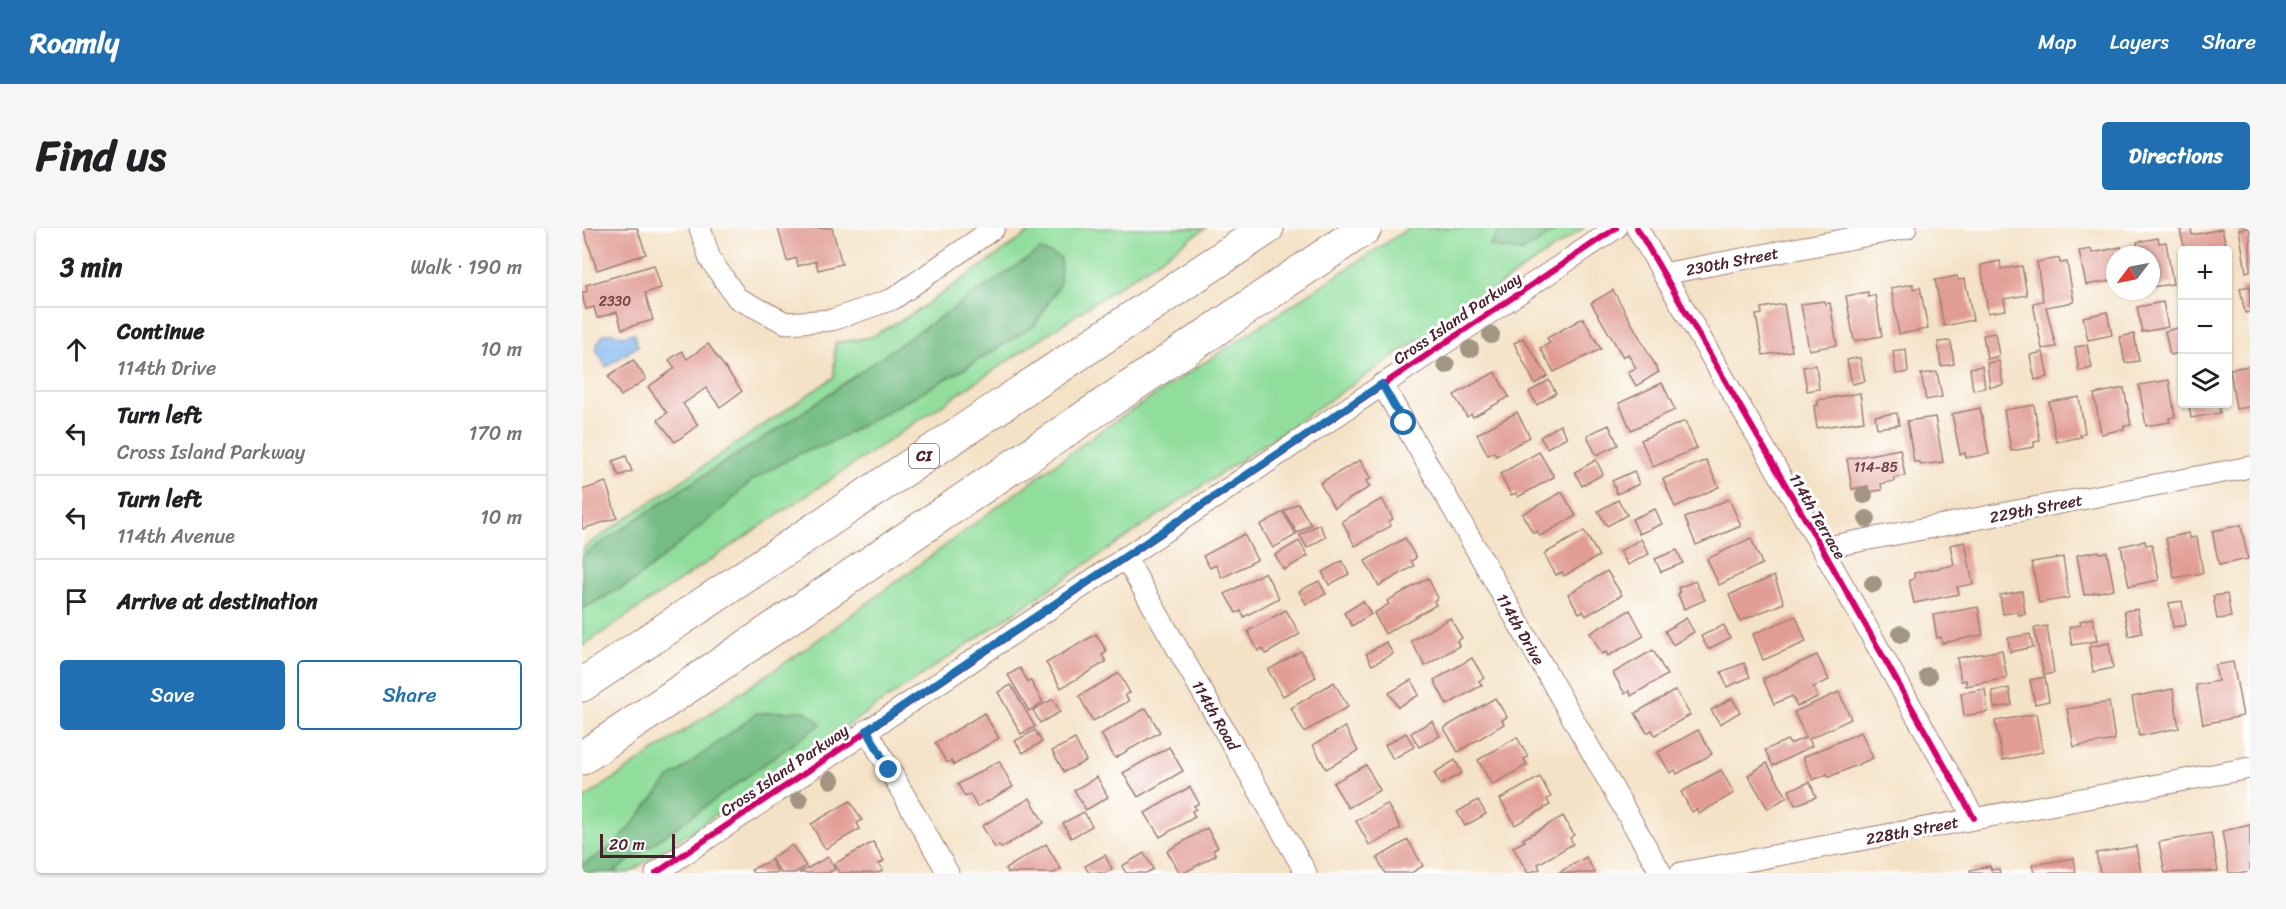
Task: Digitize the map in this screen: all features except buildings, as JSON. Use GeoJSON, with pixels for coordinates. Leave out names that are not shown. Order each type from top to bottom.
{"type":"FeatureCollection","features":[{"type":"Feature","properties":{"kind":"highway","name":"CI"},"geometry":{"type":"LineString","coordinates":[[582,685],[1267,228]]}},
{"type":"Feature","properties":{"kind":"highway"},"geometry":{"type":"LineString","coordinates":[[582,758],[1365,228]]}},
{"type":"Feature","properties":{"kind":"street"},"geometry":{"type":"LineString","coordinates":[[700,228],[710,259],[738,298],[786,323],[832,320],[892,299],[994,228]]}},
{"type":"Feature","properties":{"kind":"street","name":"Cross Island Parkway"},"geometry":{"type":"LineString","coordinates":[[656,873],[1616,228]]}},
{"type":"Feature","properties":{"kind":"street","name":"114th Terrace"},"geometry":{"type":"LineString","coordinates":[[1637,228],[1822,548],[1974,818]]}},
{"type":"Feature","properties":{"kind":"street","name":"230th Street"},"geometry":{"type":"LineString","coordinates":[[1663,274],[1906,228]]}},
{"type":"Feature","properties":{"kind":"street","name":"114th Drive"},"geometry":{"type":"LineString","coordinates":[[1382,384],[1661,873]]}},
{"type":"Feature","properties":{"kind":"street","name":"229th Street"},"geometry":{"type":"LineString","coordinates":[[1822,548],[2250,467]]}},
{"type":"Feature","properties":{"kind":"street","name":"114th Road"},"geometry":{"type":"LineString","coordinates":[[1125,557],[1306,873]]}},
{"type":"Feature","properties":{"kind":"street"},"geometry":{"type":"LineString","coordinates":[[867,730],[948,873]]}},
{"type":"Feature","properties":{"kind":"street","name":"228th Street"},"geometry":{"type":"LineString","coordinates":[[1681,873],[2250,768]]}},
{"type":"Feature","properties":{"kind":"green space"},"geometry":{"type":"Polygon","coordinates":[[[1036,228],[1206,228],[582,646],[582,549],[834,377],[835,343],[871,337],[914,313],[1036,228]]]}},
{"type":"Feature","properties":{"kind":"green space"},"geometry":{"type":"Polygon","coordinates":[[[1409,228],[1584,228],[629,873],[582,873],[582,800],[808,647],[1100,431],[1409,228]]]}},
{"type":"Feature","properties":{"kind":"green space"},"geometry":{"type":"Polygon","coordinates":[[[1501,228],[1560,228],[1523,252],[1489,246],[1501,228]]]}},
{"type":"Feature","properties":{"kind":"green space"},"geometry":{"type":"Polygon","coordinates":[[[1040,250],[1061,258],[1060,284],[1035,325],[964,369],[828,444],[798,454],[751,481],[722,509],[634,581],[582,609],[582,556],[682,489],[778,429],[1040,250]]]}},
{"type":"Feature","properties":{"kind":"green space"},"geometry":{"type":"Polygon","coordinates":[[[806,711],[821,724],[612,873],[582,873],[582,865],[615,845],[669,779],[757,713],[806,711]]]}},
{"type":"Feature","properties":{"kind":"water"},"geometry":{"type":"Polygon","coordinates":[[[612,333],[623,336],[634,333],[638,346],[606,367],[597,351],[597,344],[604,334],[612,333]]]}},
{"type":"Feature","properties":{"kind":"cycle path"},"geometry":{"type":"LineString","coordinates":[[656,873],[1616,228]]}},
{"type":"Feature","properties":{"kind":"cycle path"},"geometry":{"type":"LineString","coordinates":[[1637,228],[1822,548],[1974,818]]}},
{"type":"Feature","properties":{"kind":"route"},"geometry":{"type":"LineString","coordinates":[[889,770],[867,730],[1382,384],[1404,423]]}}]}
